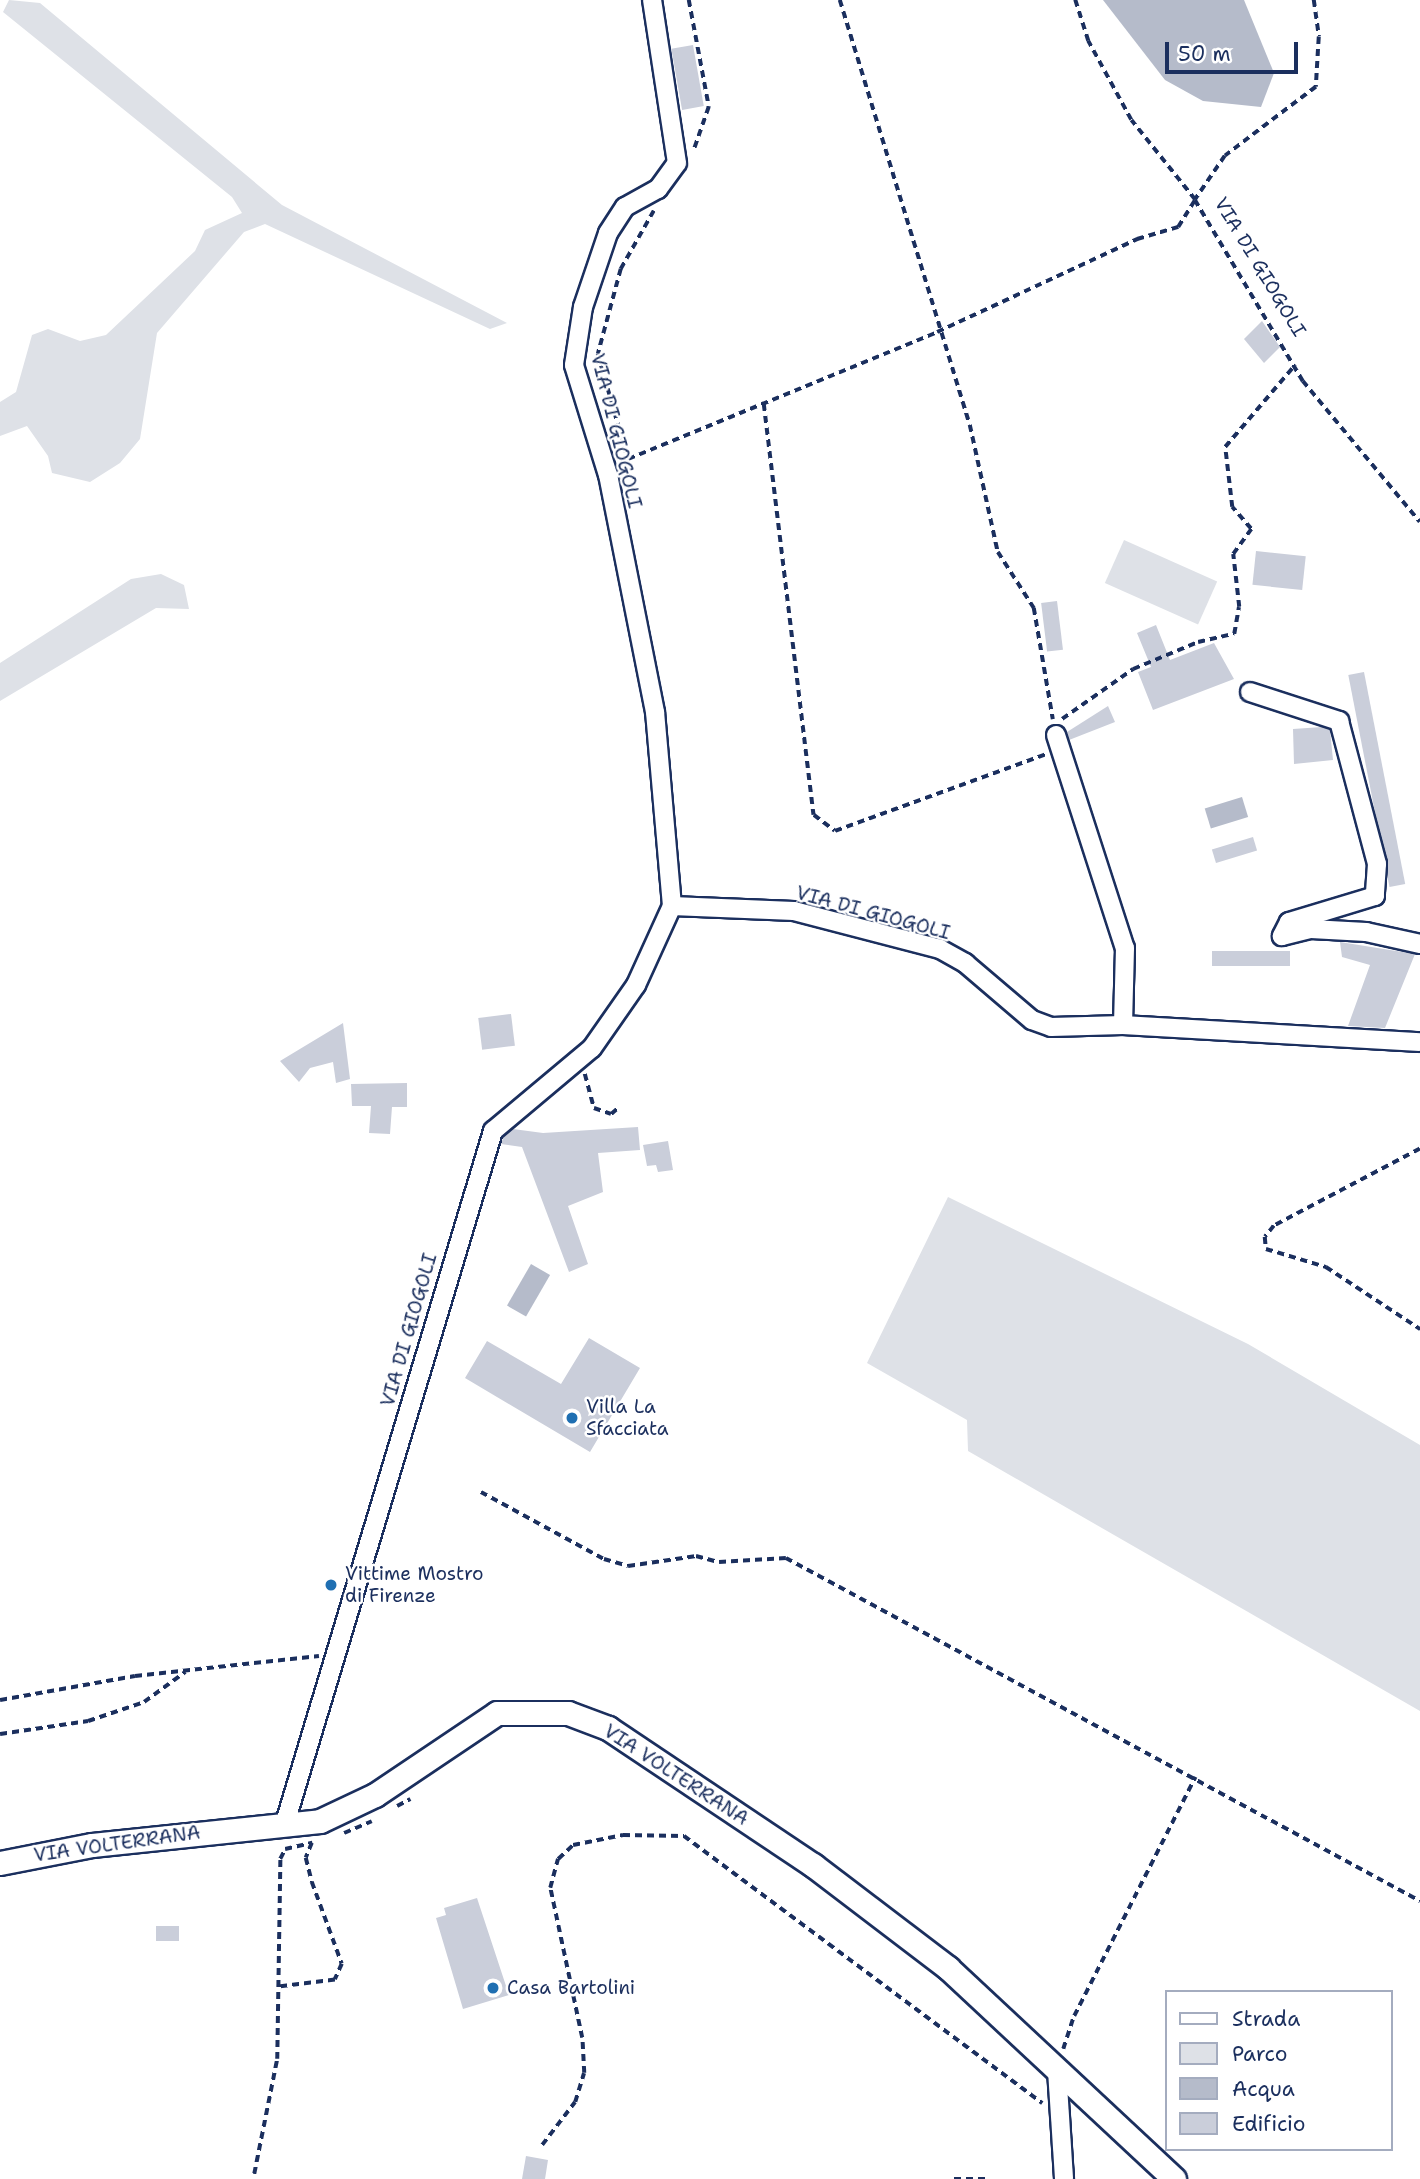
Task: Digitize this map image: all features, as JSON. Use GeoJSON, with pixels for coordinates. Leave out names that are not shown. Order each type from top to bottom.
{"type":"FeatureCollection","features":[{"type":"Feature","properties":{"kind":"main road","name":"VIA VOLTERRANA"},"geometry":{"type":"LineString","coordinates":[[0,1863],[92,1845],[320,1821],[348,1811],[497,1713],[568,1713],[608,1728],[813,1865],[948,1968],[1174,2179]]}},
{"type":"Feature","properties":{"kind":"street","name":"VIA DI GIOGOLI"},"geometry":{"type":"LineString","coordinates":[[285,1823],[493,1131],[593,1048],[636,985],[673,906],[655,712],[608,475],[574,365],[583,306],[608,233],[625,207],[658,189],[677,163],[652,0]]}},
{"type":"Feature","properties":{"kind":"street"},"geometry":{"type":"LineString","coordinates":[[1250,692],[1339,721],[1377,864],[1375,896],[1289,922],[1282,936],[1325,929],[1420,944]]}},
{"type":"Feature","properties":{"kind":"street"},"geometry":{"type":"LineString","coordinates":[[1059,742],[1125,948],[1123,1026]]}},
{"type":"Feature","properties":{"kind":"street","name":"VIA DI GIOGOLI"},"geometry":{"type":"LineString","coordinates":[[673,906],[794,911],[940,949],[965,963],[1032,1020],[1051,1027],[1123,1026],[1420,1042]]}},
{"type":"Feature","properties":{"kind":"street"},"geometry":{"type":"LineString","coordinates":[[1057,2070],[1064,2179]]}},
{"type":"Feature","properties":{"kind":"path"},"geometry":{"type":"LineString","coordinates":[[689,0],[709,107],[696,132],[693,156]]}},
{"type":"Feature","properties":{"kind":"path"},"geometry":{"type":"LineString","coordinates":[[840,0],[904,204],[937,332],[970,425],[998,552],[1034,608],[1054,724],[1091,704],[1133,669],[1198,642],[1234,634],[1239,607],[1233,554],[1251,529],[1232,507],[1225,447],[1295,365]]}},
{"type":"Feature","properties":{"kind":"path"},"geometry":{"type":"LineString","coordinates":[[663,203],[621,269],[598,354],[628,459],[937,332],[1137,239],[1178,228],[1195,200],[1131,120],[1088,41],[1075,0]]}},
{"type":"Feature","properties":{"kind":"path","name":"VIA DI GIOGOLI"},"geometry":{"type":"LineString","coordinates":[[1314,0],[1319,37],[1316,87],[1225,156],[1195,200],[1295,365],[1420,523]]}},
{"type":"Feature","properties":{"kind":"path"},"geometry":{"type":"LineString","coordinates":[[764,404],[814,815],[823,826],[835,831],[1059,742]]}},
{"type":"Feature","properties":{"kind":"path"},"geometry":{"type":"LineString","coordinates":[[576,1061],[594,1108],[611,1114],[619,1107]]}},
{"type":"Feature","properties":{"kind":"path"},"geometry":{"type":"LineString","coordinates":[[1420,1149],[1274,1226],[1265,1237],[1266,1249],[1326,1267],[1420,1329]]}},
{"type":"Feature","properties":{"kind":"path"},"geometry":{"type":"LineString","coordinates":[[481,1492],[604,1559],[628,1566],[696,1556],[719,1562],[786,1558],[1195,1777],[1420,1902]]}},
{"type":"Feature","properties":{"kind":"path"},"geometry":{"type":"LineString","coordinates":[[0,1700],[187,1671],[335,1654]]}},
{"type":"Feature","properties":{"kind":"path"},"geometry":{"type":"LineString","coordinates":[[0,1734],[88,1721],[144,1702],[187,1671]]}},
{"type":"Feature","properties":{"kind":"path"},"geometry":{"type":"LineString","coordinates":[[1057,2070],[1074,2016],[1195,1777]]}},
{"type":"Feature","properties":{"kind":"path"},"geometry":{"type":"LineString","coordinates":[[542,2145],[575,2102],[584,2073],[582,2038],[550,1888],[558,1859],[573,1845],[667,1832],[684,1836],[1060,2117]]}},
{"type":"Feature","properties":{"kind":"path"},"geometry":{"type":"LineString","coordinates":[[254,2174],[277,2059],[278,1987],[280,1859],[285,1849],[312,1843],[306,1857],[312,1882],[342,1964],[335,1980],[278,1987]]}},
{"type":"Feature","properties":{"kind":"path"},"geometry":{"type":"LineString","coordinates":[[954,2179],[986,2179]]}},
{"type":"Feature","properties":{"kind":"green space"},"geometry":{"type":"Polygon","coordinates":[[[9,0],[40,3],[282,205],[507,323],[490,329],[265,224],[244,232],[157,333],[140,439],[120,463],[90,482],[52,473],[48,456],[27,426],[0,436],[0,402],[16,392],[32,335],[48,329],[80,341],[106,335],[195,251],[205,230],[242,213],[232,197],[3,12],[9,0]]]}},
{"type":"Feature","properties":{"kind":"green space"},"geometry":{"type":"Polygon","coordinates":[[[1124,540],[1217,581],[1198,624],[1105,583],[1124,540]]]}},
{"type":"Feature","properties":{"kind":"green space"},"geometry":{"type":"Polygon","coordinates":[[[161,574],[184,585],[189,609],[156,608],[0,701],[0,663],[131,579],[161,574]]]}},
{"type":"Feature","properties":{"kind":"green space"},"geometry":{"type":"Polygon","coordinates":[[[948,1197],[1248,1344],[1420,1445],[1420,1711],[968,1451],[967,1420],[867,1363],[948,1197]]]}},
{"type":"Feature","properties":{"kind":"water"},"geometry":{"type":"Polygon","coordinates":[[[1103,0],[1244,0],[1274,73],[1261,107],[1203,101],[1165,80],[1103,0]]]}},
{"type":"Feature","properties":{"kind":"water"},"geometry":{"type":"Polygon","coordinates":[[[1242,797],[1248,817],[1211,828],[1205,808],[1242,797]]]}},
{"type":"Feature","properties":{"kind":"water"},"geometry":{"type":"Polygon","coordinates":[[[531,1264],[550,1275],[526,1317],[507,1306],[531,1264]]]}},
{"type":"Feature","properties":{"kind":"building"},"geometry":{"type":"Polygon","coordinates":[[[693,45],[704,106],[682,110],[671,49],[693,45]]]}},
{"type":"Feature","properties":{"kind":"building"},"geometry":{"type":"Polygon","coordinates":[[[1262,321],[1280,347],[1264,363],[1244,339],[1262,321]]]}},
{"type":"Feature","properties":{"kind":"building"},"geometry":{"type":"Polygon","coordinates":[[[1256,551],[1306,556],[1302,590],[1252,585],[1256,551]]]}},
{"type":"Feature","properties":{"kind":"building"},"geometry":{"type":"Polygon","coordinates":[[[1057,601],[1063,650],[1047,652],[1041,603],[1057,601]]]}},
{"type":"Feature","properties":{"kind":"building"},"geometry":{"type":"Polygon","coordinates":[[[1156,625],[1170,660],[1214,643],[1234,679],[1153,710],[1138,672],[1151,667],[1137,633],[1156,625]]]}},
{"type":"Feature","properties":{"kind":"building"},"geometry":{"type":"Polygon","coordinates":[[[1364,672],[1405,884],[1390,887],[1348,675],[1364,672]]]}},
{"type":"Feature","properties":{"kind":"building"},"geometry":{"type":"Polygon","coordinates":[[[1108,706],[1115,722],[1069,740],[1067,732],[1108,706]]]}},
{"type":"Feature","properties":{"kind":"building"},"geometry":{"type":"Polygon","coordinates":[[[1322,727],[1330,730],[1333,760],[1294,764],[1293,729],[1322,727]]]}},
{"type":"Feature","properties":{"kind":"building"},"geometry":{"type":"Polygon","coordinates":[[[1253,837],[1257,850],[1216,863],[1212,850],[1253,837]]]}},
{"type":"Feature","properties":{"kind":"building"},"geometry":{"type":"Polygon","coordinates":[[[1340,942],[1415,954],[1385,1028],[1348,1026],[1370,965],[1342,957],[1340,942]]]}},
{"type":"Feature","properties":{"kind":"building"},"geometry":{"type":"Polygon","coordinates":[[[1212,951],[1290,951],[1290,966],[1212,966],[1212,951]]]}},
{"type":"Feature","properties":{"kind":"building"},"geometry":{"type":"Polygon","coordinates":[[[511,1014],[515,1046],[482,1050],[478,1018],[511,1014]]]}},
{"type":"Feature","properties":{"kind":"building"},"geometry":{"type":"Polygon","coordinates":[[[343,1023],[350,1079],[336,1083],[333,1062],[310,1068],[299,1082],[280,1061],[343,1023]]]}},
{"type":"Feature","properties":{"kind":"building"},"geometry":{"type":"Polygon","coordinates":[[[407,1083],[407,1107],[392,1107],[390,1134],[369,1133],[371,1106],[352,1106],[351,1084],[407,1083]]]}},
{"type":"Feature","properties":{"kind":"building"},"geometry":{"type":"Polygon","coordinates":[[[638,1127],[640,1150],[598,1153],[603,1192],[568,1206],[588,1264],[569,1272],[522,1147],[501,1144],[503,1138],[513,1129],[543,1133],[638,1127]]]}},
{"type":"Feature","properties":{"kind":"building"},"geometry":{"type":"Polygon","coordinates":[[[668,1141],[673,1170],[658,1172],[656,1165],[647,1166],[643,1145],[668,1141]]]}},
{"type":"Feature","properties":{"kind":"building","name":"Villa La Sfacciata"},"geometry":{"type":"Polygon","coordinates":[[[589,1338],[640,1368],[590,1452],[465,1378],[487,1341],[561,1384],[589,1338]]]}},
{"type":"Feature","properties":{"kind":"building"},"geometry":{"type":"Polygon","coordinates":[[[477,1898],[509,1995],[463,2009],[436,1918],[446,1915],[444,1908],[477,1898]]]}},
{"type":"Feature","properties":{"kind":"building"},"geometry":{"type":"Polygon","coordinates":[[[156,1926],[179,1926],[179,1941],[156,1941],[156,1926]]]}},
{"type":"Feature","properties":{"kind":"building"},"geometry":{"type":"Polygon","coordinates":[[[526,2156],[548,2160],[545,2179],[522,2179],[526,2156]]]}},
{"type":"Feature","properties":{"kind":"place","name":"Villa La Sfacciata"},"geometry":{"type":"Point","coordinates":[572,1418]}},
{"type":"Feature","properties":{"kind":"place","name":"Vittime Mostro di Firenze"},"geometry":{"type":"Point","coordinates":[331,1585]}},
{"type":"Feature","properties":{"kind":"place","name":"Casa Bartolini"},"geometry":{"type":"Point","coordinates":[493,1988]}}]}
